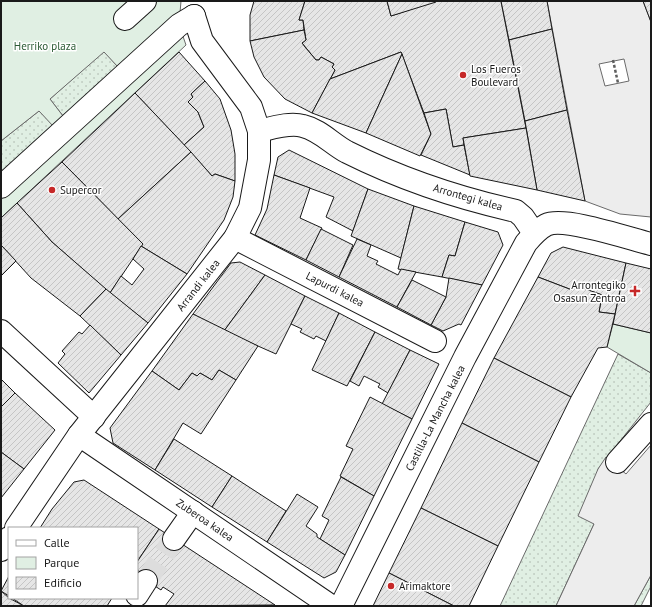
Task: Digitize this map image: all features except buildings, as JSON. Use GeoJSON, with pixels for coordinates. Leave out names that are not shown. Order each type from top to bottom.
{"type":"FeatureCollection","features":[{"type":"Feature","properties":{"kind":"street"},"geometry":{"type":"LineString","coordinates":[[126,19],[145,1]]}},
{"type":"Feature","properties":{"kind":"street"},"geometry":{"type":"LineString","coordinates":[[1,187],[198,9]]}},
{"type":"Feature","properties":{"kind":"street","name":"Arrandi kalea"},"geometry":{"type":"LineString","coordinates":[[17,527],[79,435],[235,238],[250,208],[258,160],[258,131],[251,106],[202,41],[198,9]]}},
{"type":"Feature","properties":{"kind":"street","name":"Arrontegi kalea"},"geometry":{"type":"LineString","coordinates":[[258,131],[285,126],[301,125],[315,129],[332,143],[348,152],[446,193],[516,211],[523,217],[534,233]]}},
{"type":"Feature","properties":{"kind":"street"},"geometry":{"type":"LineString","coordinates":[[534,233],[546,225],[564,222],[651,244]]}},
{"type":"Feature","properties":{"kind":"street","name":"Castilla-La Mancha kalea"},"geometry":{"type":"LineString","coordinates":[[341,606],[469,350],[526,243],[534,233]]}},
{"type":"Feature","properties":{"kind":"street","name":"Lapurdi kalea"},"geometry":{"type":"LineString","coordinates":[[235,238],[435,341]]}},
{"type":"Feature","properties":{"kind":"street"},"geometry":{"type":"LineString","coordinates":[[1,331],[94,417]]}},
{"type":"Feature","properties":{"kind":"street"},"geometry":{"type":"LineString","coordinates":[[617,462],[651,424]]}},
{"type":"Feature","properties":{"kind":"street","name":"Zuberoa kalea"},"geometry":{"type":"LineString","coordinates":[[79,435],[331,606]]}},
{"type":"Feature","properties":{"kind":"street"},"geometry":{"type":"LineString","coordinates":[[174,539],[192,512]]}},
{"type":"Feature","properties":{"kind":"street"},"geometry":{"type":"LineString","coordinates":[[1,550],[8,540]]}},
{"type":"Feature","properties":{"kind":"path"},"geometry":{"type":"LineString","coordinates":[[613,60],[618,83]]}},
{"type":"Feature","properties":{"kind":"green space","name":"Herriko plaza"},"geometry":{"type":"Polygon","coordinates":[[[1,1],[181,1],[179,25],[186,45],[1,218],[1,172],[53,126],[39,111],[1,141],[1,1]],[[104,52],[50,99],[63,116],[118,67],[104,52]]]}},
{"type":"Feature","properties":{"kind":"green space"},"geometry":{"type":"Polygon","coordinates":[[[104,51],[118,67],[63,116],[50,99],[104,51]]]}},
{"type":"Feature","properties":{"kind":"green space"},"geometry":{"type":"Polygon","coordinates":[[[39,111],[54,126],[1,172],[1,141],[39,111]]]}},
{"type":"Feature","properties":{"kind":"green space"},"geometry":{"type":"Polygon","coordinates":[[[613,324],[651,333],[651,373],[607,347],[613,324]]]}},
{"type":"Feature","properties":{"kind":"green space"},"geometry":{"type":"Polygon","coordinates":[[[618,354],[651,373],[651,402],[598,469],[594,524],[556,606],[500,606],[618,354]]]}},
{"type":"Feature","properties":{"kind":"green space"},"geometry":{"type":"Polygon","coordinates":[[[651,575],[651,586],[641,606],[634,606],[651,575]]]}},
{"type":"Feature","properties":{"kind":"shaded area"},"geometry":{"type":"Polygon","coordinates":[[[547,1],[643,1],[651,22],[651,217],[620,214],[585,201],[547,1]],[[624,59],[599,64],[605,86],[629,81],[624,59]]]}},
{"type":"Feature","properties":{"kind":"shaded area"},"geometry":{"type":"Polygon","coordinates":[[[651,445],[651,575],[634,606],[556,606],[594,524],[578,516],[598,469],[606,457],[626,474],[651,445]]]}},
{"type":"Feature","properties":{"kind":"tunnel"},"geometry":{"type":"LineString","coordinates":[[146,581],[174,539]]}},
{"type":"Feature","properties":{"kind":"place","name":"Los Fueros Boulevard"},"geometry":{"type":"Point","coordinates":[463,75]}},
{"type":"Feature","properties":{"kind":"place","name":"Supercor"},"geometry":{"type":"Point","coordinates":[52,190]}},
{"type":"Feature","properties":{"kind":"place","name":"Arrontegiko Osasun Zentroa"},"geometry":{"type":"Point","coordinates":[635,291]}},
{"type":"Feature","properties":{"kind":"place","name":"Arimaktore"},"geometry":{"type":"Point","coordinates":[391,586]}}]}
